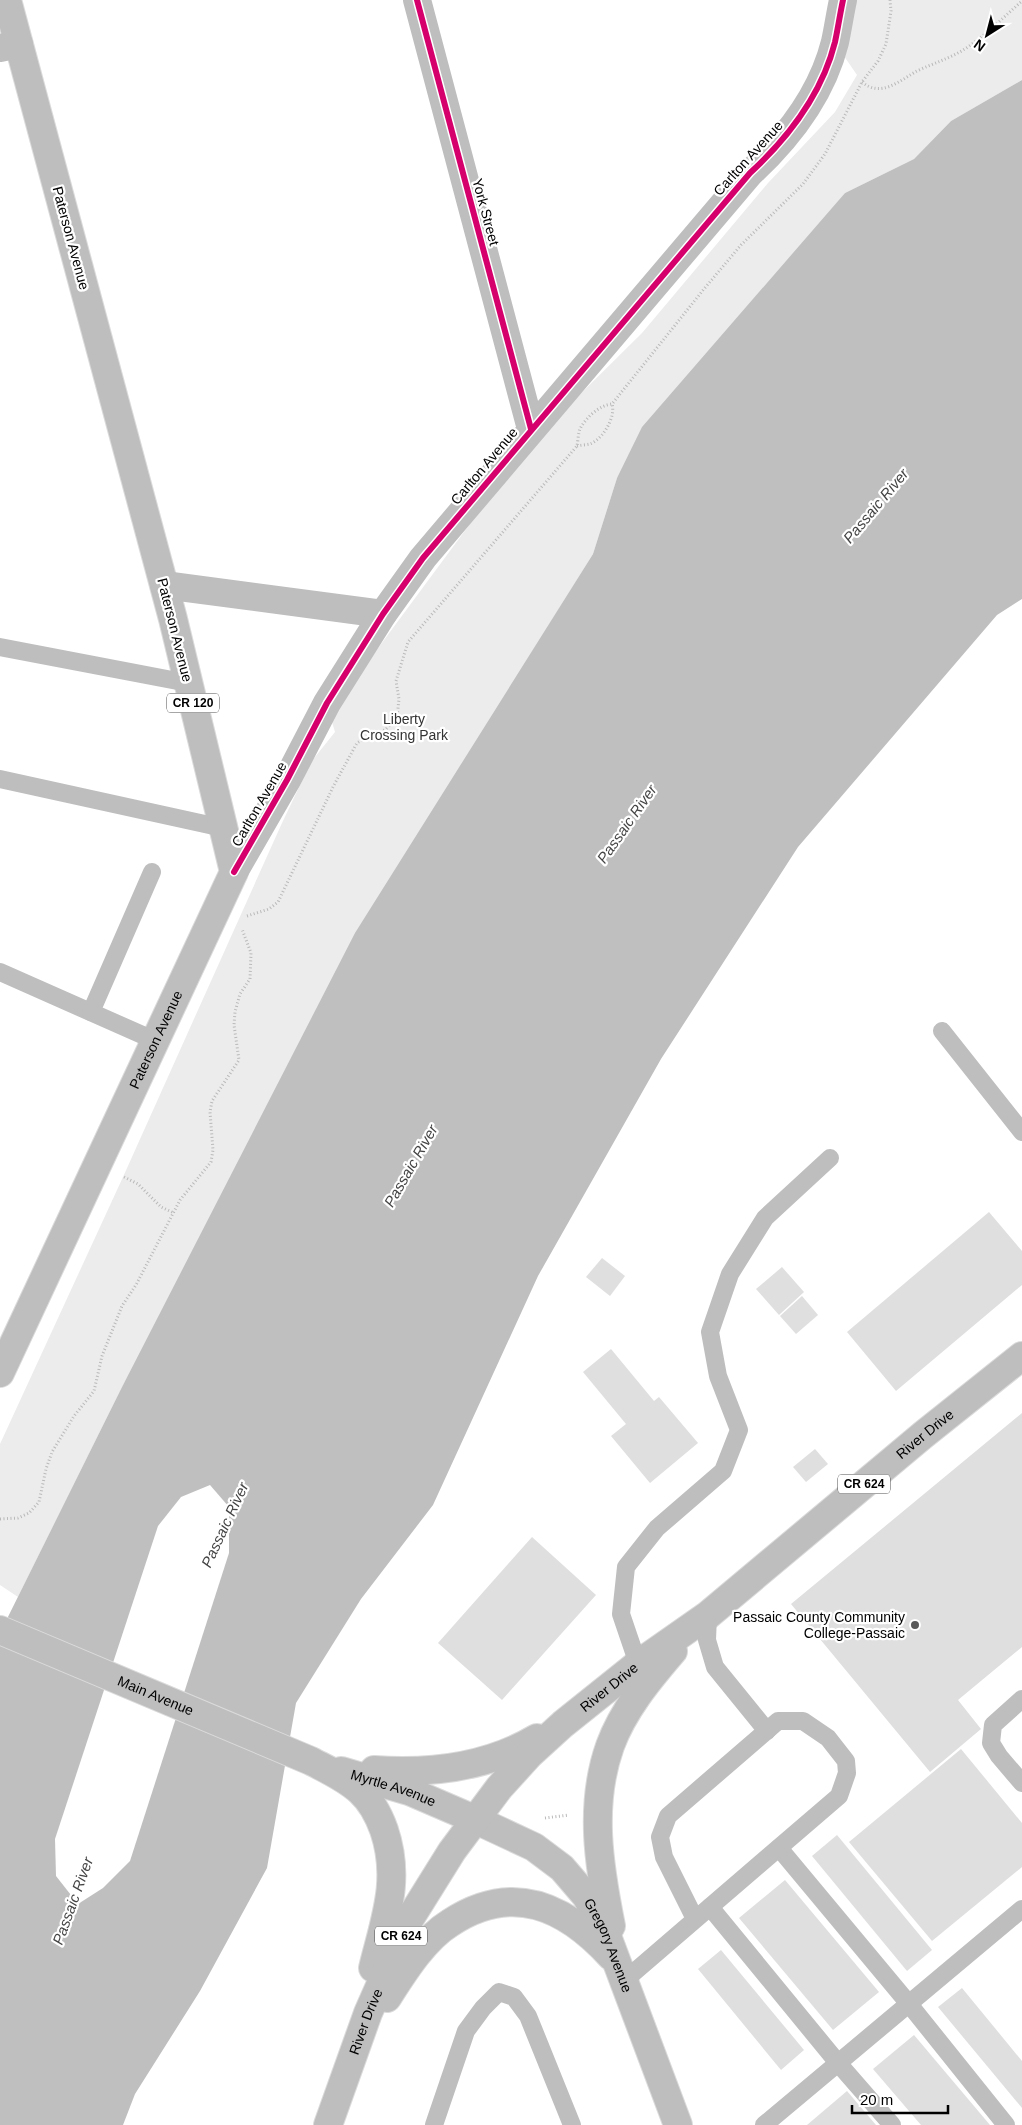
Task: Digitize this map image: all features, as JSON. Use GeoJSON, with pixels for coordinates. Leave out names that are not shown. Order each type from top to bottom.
{"type":"FeatureCollection","features":[{"type":"Feature","properties":{"kind":"main road","name":"Paterson Avenue"},"geometry":{"type":"LineString","coordinates":[[0,1373],[234,872],[164,585],[9,46],[7,0]]}},
{"type":"Feature","properties":{"kind":"main road","name":"York Street"},"geometry":{"type":"LineString","coordinates":[[417,0],[531,429]]}},
{"type":"Feature","properties":{"kind":"main road","name":"Carlton Avenue"},"geometry":{"type":"LineString","coordinates":[[234,872],[287,780],[327,703],[383,614],[423,558],[750,172],[773,152],[798,122],[820,84],[835,43],[843,0]]}},
{"type":"Feature","properties":{"kind":"main road"},"geometry":{"type":"LineString","coordinates":[[164,585],[383,614]]}},
{"type":"Feature","properties":{"kind":"main road","name":"River Drive"},"geometry":{"type":"LineString","coordinates":[[328,2125],[348,2064],[388,1964],[409,1920],[474,1819],[529,1755],[563,1724],[643,1672],[675,1648],[708,1615],[923,1435],[1022,1356]]}},
{"type":"Feature","properties":{"kind":"main road","name":"Main Avenue"},"geometry":{"type":"LineString","coordinates":[[0,1630],[311,1761]]}},
{"type":"Feature","properties":{"kind":"main road"},"geometry":{"type":"LineString","coordinates":[[622,1972],[603,1886],[598,1842],[598,1806],[601,1776],[611,1744],[627,1714],[643,1672]]}},
{"type":"Feature","properties":{"kind":"main road"},"geometry":{"type":"LineString","coordinates":[[311,1761],[356,1769],[396,1772],[439,1769],[490,1759],[523,1747],[563,1724]]}},
{"type":"Feature","properties":{"kind":"main road"},"geometry":{"type":"LineString","coordinates":[[311,1761],[338,1774],[361,1792],[379,1816],[389,1846],[391,1864],[390,1900],[348,2064]]}},
{"type":"Feature","properties":{"kind":"main road","name":"Myrtle Avenue"},"geometry":{"type":"LineString","coordinates":[[311,1761],[409,1791],[474,1819]]}},
{"type":"Feature","properties":{"kind":"main road","name":"Gregory Avenue"},"geometry":{"type":"LineString","coordinates":[[474,1819],[534,1848],[562,1868],[586,1896],[604,1928],[622,1972],[678,2125]]}},
{"type":"Feature","properties":{"kind":"main road"},"geometry":{"type":"LineString","coordinates":[[348,2064],[402,1975],[424,1947],[448,1923],[478,1908],[508,1902],[539,1905],[569,1920],[596,1940],[622,1972]]}},
{"type":"Feature","properties":{"kind":"lane"},"geometry":{"type":"LineString","coordinates":[[0,647],[188,683]]}},
{"type":"Feature","properties":{"kind":"lane"},"geometry":{"type":"LineString","coordinates":[[0,779],[223,828]]}},
{"type":"Feature","properties":{"kind":"lane"},"geometry":{"type":"LineString","coordinates":[[91,1012],[152,872]]}},
{"type":"Feature","properties":{"kind":"lane"},"geometry":{"type":"LineString","coordinates":[[0,972],[156,1041]]}},
{"type":"Feature","properties":{"kind":"lane"},"geometry":{"type":"LineString","coordinates":[[942,1031],[1022,1132]]}},
{"type":"Feature","properties":{"kind":"lane"},"geometry":{"type":"LineString","coordinates":[[643,1672],[621,1614],[626,1567],[657,1528],[723,1472],[739,1430],[718,1376],[710,1332],[730,1274],[765,1218],[830,1158]]}},
{"type":"Feature","properties":{"kind":"lane"},"geometry":{"type":"LineString","coordinates":[[708,1615],[707,1640],[715,1667],[767,1731]]}},
{"type":"Feature","properties":{"kind":"lane"},"geometry":{"type":"LineString","coordinates":[[1022,1699],[992,1725],[991,1743],[999,1756],[1022,1783]]}},
{"type":"Feature","properties":{"kind":"lane"},"geometry":{"type":"LineString","coordinates":[[622,1972],[695,1920],[839,1796],[848,1773],[846,1761],[828,1738],[803,1721],[778,1721],[668,1816],[660,1837],[664,1858],[695,1920]]}},
{"type":"Feature","properties":{"kind":"lane"},"geometry":{"type":"LineString","coordinates":[[779,1848],[909,2004],[1006,2125]]}},
{"type":"Feature","properties":{"kind":"lane"},"geometry":{"type":"LineString","coordinates":[[710,1907],[838,2063],[892,2125]]}},
{"type":"Feature","properties":{"kind":"lane"},"geometry":{"type":"LineString","coordinates":[[764,2125],[1022,1909]]}},
{"type":"Feature","properties":{"kind":"lane"},"geometry":{"type":"LineString","coordinates":[[434,2125],[466,2031],[483,2008],[499,1992],[514,1997],[528,2016],[572,2125]]}},
{"type":"Feature","properties":{"kind":"path"},"geometry":{"type":"LineString","coordinates":[[612,404],[742,245],[803,184],[825,154],[862,82],[878,61],[886,44],[891,11],[890,0]]}},
{"type":"Feature","properties":{"kind":"path"},"geometry":{"type":"LineString","coordinates":[[862,82],[875,89],[885,89],[920,70],[943,62],[972,44],[1022,1]]}},
{"type":"Feature","properties":{"kind":"path"},"geometry":{"type":"LineString","coordinates":[[247,916],[269,909],[278,902],[334,785],[357,743],[370,734],[385,730],[397,718],[399,699],[396,681],[408,642],[577,446],[580,430],[586,422],[605,404],[612,404]]}},
{"type":"Feature","properties":{"kind":"path"},"geometry":{"type":"LineString","coordinates":[[577,446],[589,444],[596,440],[612,420],[614,413],[612,404]]}},
{"type":"Feature","properties":{"kind":"path"},"geometry":{"type":"LineString","coordinates":[[0,1519],[18,1518],[29,1513],[39,1502],[46,1469],[52,1452],[74,1416],[94,1391],[102,1356],[122,1306],[136,1285],[180,1200],[211,1162],[213,1150],[210,1112],[212,1101],[239,1060],[234,1025],[235,1012],[240,994],[250,979],[251,953],[239,925]]}},
{"type":"Feature","properties":{"kind":"path"},"geometry":{"type":"LineString","coordinates":[[123,1177],[138,1184],[160,1207],[174,1213]]}},
{"type":"Feature","properties":{"kind":"green space","name":"Liberty Crossing Park"},"geometry":{"type":"Polygon","coordinates":[[[843,0],[1022,0],[1022,80],[951,121],[914,159],[845,193],[617,478],[593,554],[532,652],[120,1391],[18,1597],[0,1585],[0,1444],[123,1177],[282,823],[311,762],[335,732],[332,722],[333,709],[478,513],[545,429],[642,333],[768,183],[835,112],[857,75],[835,43],[843,0]]]}},
{"type":"Feature","properties":{"kind":"water","name":"Passaic River"},"geometry":{"type":"Polygon","coordinates":[[[1022,80],[1022,599],[997,615],[798,847],[661,1059],[538,1276],[433,1505],[361,1599],[296,1703],[267,1868],[200,1991],[135,2094],[123,2125],[0,2125],[0,1633],[120,1391],[355,933],[593,554],[617,478],[642,427],[845,193],[914,159],[951,121],[1022,80]]]}},
{"type":"Feature","properties":{"kind":"pier"},"geometry":{"type":"Polygon","coordinates":[[[210,1485],[229,1507],[229,1553],[130,1861],[103,1888],[78,1904],[56,1876],[55,1839],[158,1526],[181,1497],[210,1485]]]}},
{"type":"Feature","properties":{"kind":"building"},"geometry":{"type":"Polygon","coordinates":[[[989,1212],[1022,1251],[1022,1285],[896,1391],[847,1332],[989,1212]]]}},
{"type":"Feature","properties":{"kind":"building"},"geometry":{"type":"Polygon","coordinates":[[[602,1258],[625,1276],[610,1296],[586,1277],[602,1258]]]}},
{"type":"Feature","properties":{"kind":"building"},"geometry":{"type":"Polygon","coordinates":[[[782,1267],[804,1292],[779,1315],[756,1289],[782,1267]]]}},
{"type":"Feature","properties":{"kind":"building"},"geometry":{"type":"Polygon","coordinates":[[[802,1296],[818,1315],[796,1334],[780,1316],[802,1296]]]}},
{"type":"Feature","properties":{"kind":"building"},"geometry":{"type":"Polygon","coordinates":[[[611,1349],[654,1401],[659,1397],[698,1443],[650,1483],[611,1436],[626,1424],[583,1372],[611,1349]]]}},
{"type":"Feature","properties":{"kind":"building","name":"Passaic County Community College-Passaic"},"geometry":{"type":"Polygon","coordinates":[[[1022,1413],[1022,1647],[958,1700],[981,1729],[930,1772],[791,1604],[1022,1413]]]}},
{"type":"Feature","properties":{"kind":"building"},"geometry":{"type":"Polygon","coordinates":[[[815,1449],[828,1464],[806,1482],[793,1467],[815,1449]]]}},
{"type":"Feature","properties":{"kind":"building"},"geometry":{"type":"Polygon","coordinates":[[[532,1537],[596,1595],[502,1700],[438,1643],[532,1537]]]}},
{"type":"Feature","properties":{"kind":"building"},"geometry":{"type":"Polygon","coordinates":[[[961,1749],[1022,1823],[1022,1867],[932,1941],[849,1842],[961,1749]]]}},
{"type":"Feature","properties":{"kind":"building"},"geometry":{"type":"Polygon","coordinates":[[[837,1835],[932,1950],[907,1971],[812,1856],[837,1835]]]}},
{"type":"Feature","properties":{"kind":"building"},"geometry":{"type":"Polygon","coordinates":[[[785,1880],[879,1992],[833,2030],[739,1918],[785,1880]]]}},
{"type":"Feature","properties":{"kind":"building"},"geometry":{"type":"Polygon","coordinates":[[[721,1950],[804,2050],[781,2070],[698,1969],[721,1950]]]}},
{"type":"Feature","properties":{"kind":"building"},"geometry":{"type":"Polygon","coordinates":[[[962,1988],[1022,2061],[1022,2108],[938,2007],[962,1988]]]}},
{"type":"Feature","properties":{"kind":"building"},"geometry":{"type":"Polygon","coordinates":[[[914,2035],[990,2125],[921,2125],[873,2069],[914,2035]]]}},
{"type":"Feature","properties":{"kind":"building"},"geometry":{"type":"Polygon","coordinates":[[[847,2091],[876,2125],[807,2125],[847,2091]]]}},
{"type":"Feature","properties":{"kind":"cycle path"},"geometry":{"type":"LineString","coordinates":[[417,0],[531,429]]}},
{"type":"Feature","properties":{"kind":"cycle path"},"geometry":{"type":"LineString","coordinates":[[234,872],[287,780],[327,703],[383,614],[423,558],[750,173],[778,145],[802,114],[813,97],[829,61],[835,42],[843,0]]}},
{"type":"Feature","properties":{"kind":"place","name":"Passaic County Community College-Passaic"},"geometry":{"type":"Point","coordinates":[915,1625]}}]}
